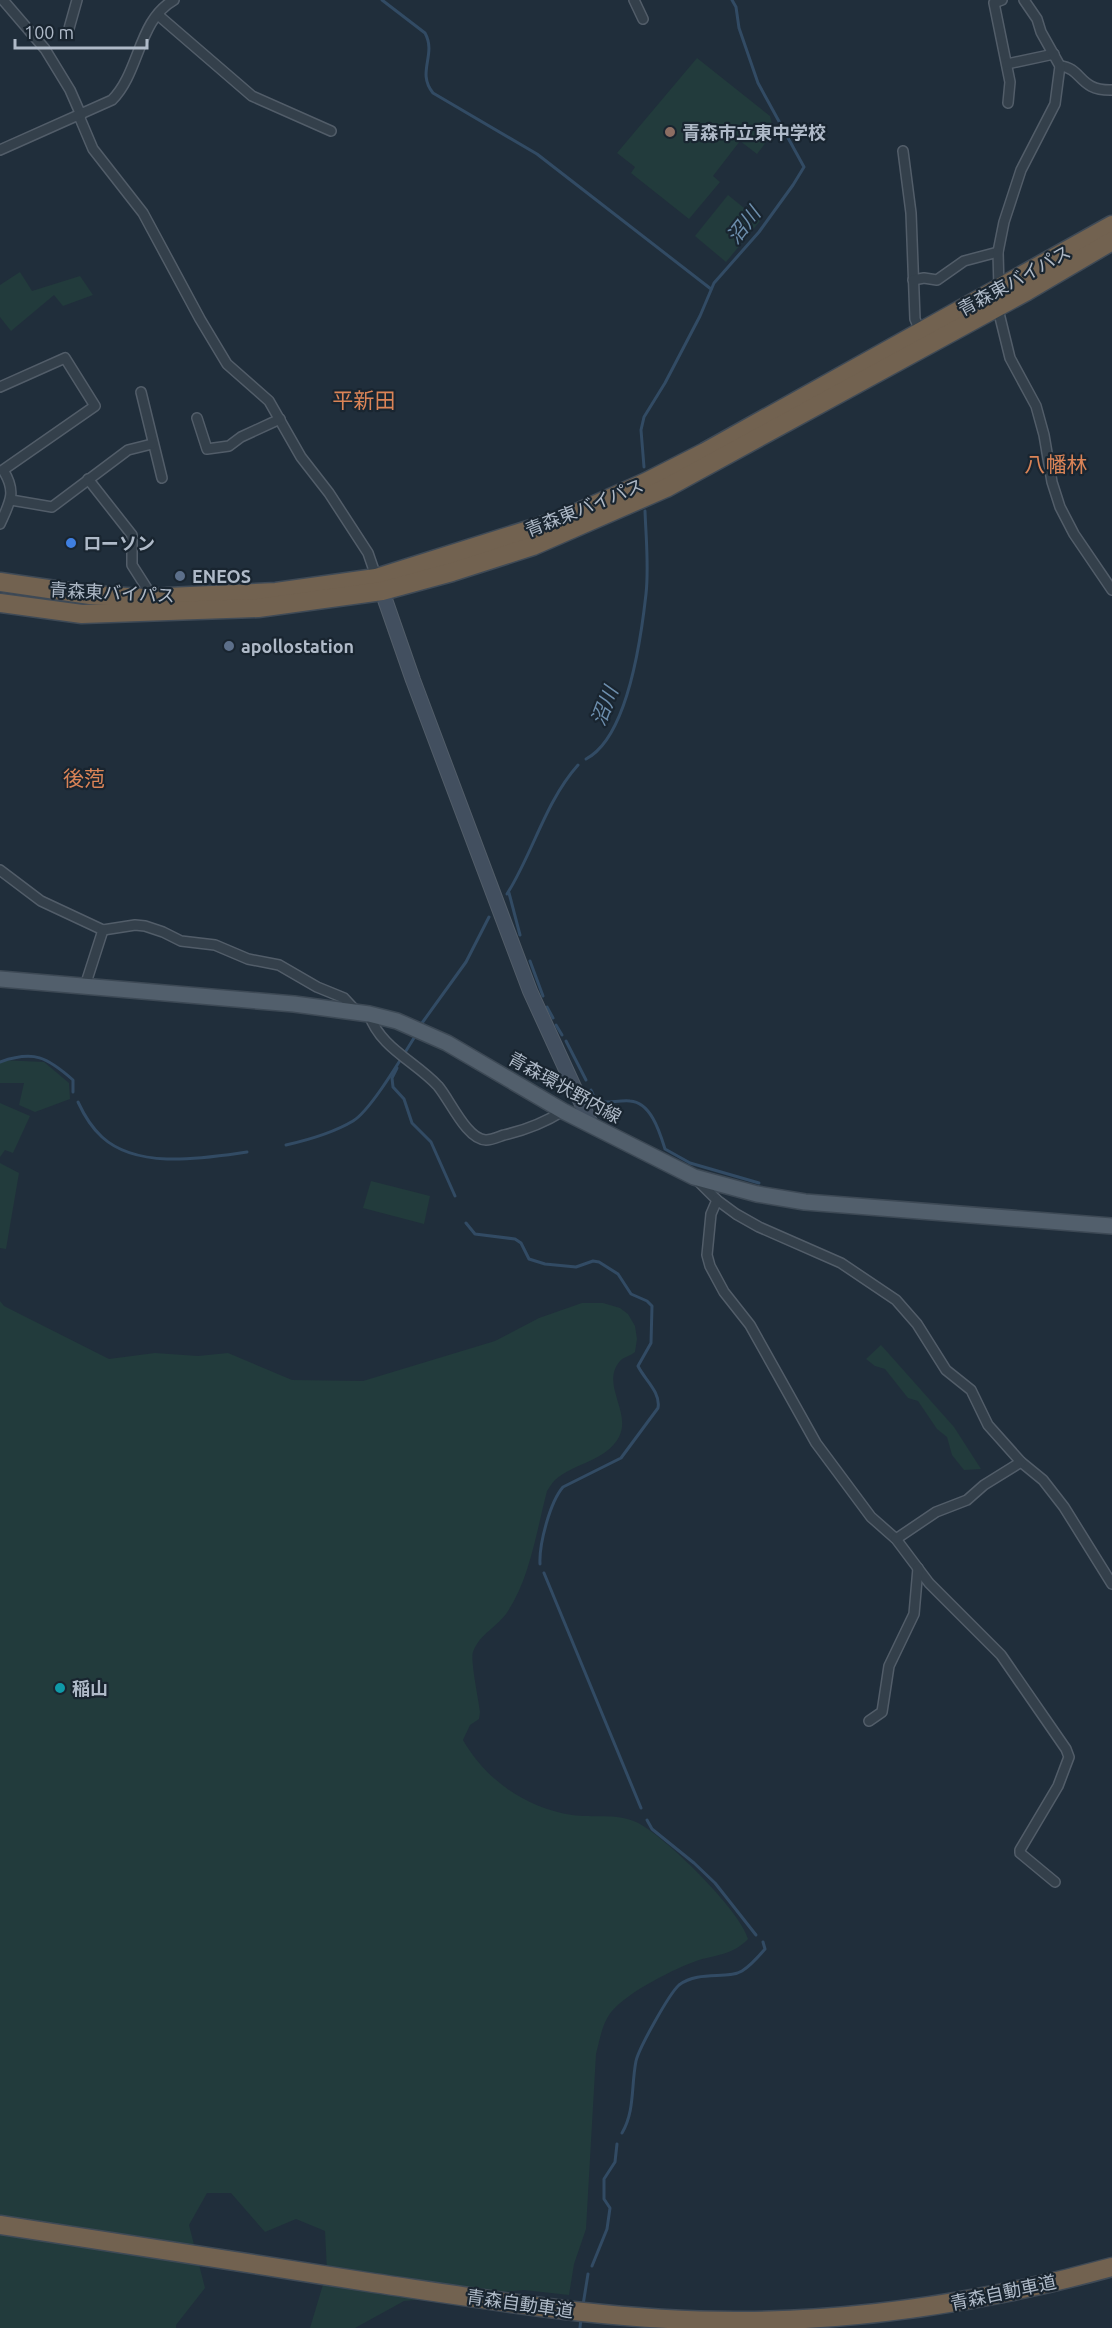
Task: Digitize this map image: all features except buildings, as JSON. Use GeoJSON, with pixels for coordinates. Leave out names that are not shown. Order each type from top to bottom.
{"type":"FeatureCollection","features":[{"type":"Feature","properties":{"kind":"highway","name":"青森東バイパス"},"geometry":{"type":"LineString","coordinates":[[0,603],[82,614],[258,608],[452,572],[533,546],[647,498],[719,461],[998,297],[1112,225]]}},
{"type":"Feature","properties":{"kind":"highway","name":"青森東バイパス"},"geometry":{"type":"LineString","coordinates":[[0,582],[90,595],[153,598],[379,584],[563,519],[646,482],[715,447],[920,331],[998,297],[1112,241]]}},
{"type":"Feature","properties":{"kind":"highway","name":"青森自動車道"},"geometry":{"type":"LineString","coordinates":[[0,2225],[426,2291],[590,2313],[668,2319],[745,2321],[829,2317],[946,2305],[1112,2267]]}},
{"type":"Feature","properties":{"kind":"main road","name":"青森環状野内線"},"geometry":{"type":"LineString","coordinates":[[0,979],[294,1004],[363,1013],[420,1030],[563,1110],[694,1177],[757,1194],[805,1202],[1112,1226]]}},
{"type":"Feature","properties":{"kind":"street"},"geometry":{"type":"LineString","coordinates":[[3,0],[45,49],[70,90],[93,149],[143,213],[227,364],[269,401],[301,457],[329,493],[368,553],[412,680],[530,991],[591,1124]]}},
{"type":"Feature","properties":{"kind":"street"},"geometry":{"type":"LineString","coordinates":[[69,32],[77,0]]}},
{"type":"Feature","properties":{"kind":"street"},"geometry":{"type":"LineString","coordinates":[[634,0],[643,19]]}},
{"type":"Feature","properties":{"kind":"street"},"geometry":{"type":"LineString","coordinates":[[1002,0],[994,3],[1010,82],[1008,103]]}},
{"type":"Feature","properties":{"kind":"street"},"geometry":{"type":"LineString","coordinates":[[1024,0],[1037,19],[1041,32],[1060,66],[1055,104],[1021,170],[1004,222],[998,252],[998,297],[1010,358],[1036,406],[1044,435],[1052,482],[1060,507],[1074,534],[1112,590]]}},
{"type":"Feature","properties":{"kind":"street"},"geometry":{"type":"LineString","coordinates":[[0,150],[107,103],[118,93],[153,19],[170,1]]}},
{"type":"Feature","properties":{"kind":"street"},"geometry":{"type":"LineString","coordinates":[[158,15],[252,96],[331,131]]}},
{"type":"Feature","properties":{"kind":"street"},"geometry":{"type":"LineString","coordinates":[[1007,64],[1054,54]]}},
{"type":"Feature","properties":{"kind":"street"},"geometry":{"type":"LineString","coordinates":[[1060,66],[1073,70],[1090,87],[1112,90]]}},
{"type":"Feature","properties":{"kind":"street"},"geometry":{"type":"LineString","coordinates":[[903,152],[911,213],[915,319],[920,331]]}},
{"type":"Feature","properties":{"kind":"street"},"geometry":{"type":"LineString","coordinates":[[913,280],[924,278],[937,280],[964,261],[998,252]]}},
{"type":"Feature","properties":{"kind":"street"},"geometry":{"type":"LineString","coordinates":[[0,387],[65,358],[95,406],[3,470],[11,483],[11,500],[0,524]]}},
{"type":"Feature","properties":{"kind":"street"},"geometry":{"type":"LineString","coordinates":[[141,392],[162,478]]}},
{"type":"Feature","properties":{"kind":"street"},"geometry":{"type":"LineString","coordinates":[[197,418],[207,449],[229,446],[241,437],[280,420]]}},
{"type":"Feature","properties":{"kind":"street"},"geometry":{"type":"LineString","coordinates":[[11,500],[52,507],[128,450],[152,444]]}},
{"type":"Feature","properties":{"kind":"street"},"geometry":{"type":"LineString","coordinates":[[88,478],[132,535],[132,565],[153,598]]}},
{"type":"Feature","properties":{"kind":"street"},"geometry":{"type":"LineString","coordinates":[[0,870],[41,901],[103,930],[135,925],[145,926],[181,941],[214,945],[248,959],[279,965],[317,987],[344,998],[363,1013],[384,1041],[437,1084],[451,1102],[467,1130],[476,1137],[485,1140],[522,1131],[543,1123],[563,1110]]}},
{"type":"Feature","properties":{"kind":"street"},"geometry":{"type":"LineString","coordinates":[[85,986],[103,930]]}},
{"type":"Feature","properties":{"kind":"street"},"geometry":{"type":"LineString","coordinates":[[694,1177],[717,1200],[759,1227],[841,1263],[896,1300],[917,1324],[946,1370],[971,1390],[988,1425],[1021,1462],[1043,1480],[1064,1507],[1111,1580]]}},
{"type":"Feature","properties":{"kind":"street"},"geometry":{"type":"LineString","coordinates":[[717,1200],[711,1214],[709,1232],[707,1255],[710,1266],[724,1292],[750,1325],[816,1443],[871,1518],[896,1539],[929,1583],[1000,1655],[1066,1749],[1069,1757],[1062,1777],[1020,1853],[1056,1882]]}},
{"type":"Feature","properties":{"kind":"street"},"geometry":{"type":"LineString","coordinates":[[896,1539],[936,1512],[968,1500],[984,1485],[1021,1462]]}},
{"type":"Feature","properties":{"kind":"street"},"geometry":{"type":"LineString","coordinates":[[869,1722],[882,1712],[889,1666],[914,1614],[918,1568]]}},
{"type":"Feature","properties":{"kind":"green space"},"geometry":{"type":"Polygon","coordinates":[[[697,58],[770,116],[774,132],[757,154],[740,141],[713,176],[720,182],[689,219],[631,173],[635,167],[617,153],[697,58]]]}},
{"type":"Feature","properties":{"kind":"green space"},"geometry":{"type":"Polygon","coordinates":[[[728,195],[760,221],[726,262],[695,236],[728,195]]]}},
{"type":"Feature","properties":{"kind":"green space"},"geometry":{"type":"Polygon","coordinates":[[[20,272],[32,291],[80,276],[93,295],[63,306],[54,295],[11,331],[0,317],[0,285],[20,272]]]}},
{"type":"Feature","properties":{"kind":"green space"},"geometry":{"type":"Polygon","coordinates":[[[0,1060],[44,1062],[69,1083],[70,1099],[35,1112],[19,1105],[24,1083],[0,1083],[0,1060]]]}},
{"type":"Feature","properties":{"kind":"green space"},"geometry":{"type":"Polygon","coordinates":[[[0,1103],[30,1116],[13,1153],[5,1150],[0,1157],[0,1103]]]}},
{"type":"Feature","properties":{"kind":"green space"},"geometry":{"type":"Polygon","coordinates":[[[0,1163],[19,1173],[6,1249],[0,1248],[0,1163]]]}},
{"type":"Feature","properties":{"kind":"green space"},"geometry":{"type":"Polygon","coordinates":[[[371,1181],[430,1196],[424,1224],[363,1208],[371,1181]]]}},
{"type":"Feature","properties":{"kind":"green space"},"geometry":{"type":"Polygon","coordinates":[[[0,1301],[4,1306],[109,1359],[155,1353],[198,1356],[228,1353],[292,1380],[363,1381],[495,1341],[539,1318],[582,1303],[603,1303],[620,1308],[628,1314],[635,1326],[637,1339],[635,1352],[620,1361],[613,1379],[622,1418],[619,1437],[598,1457],[571,1469],[555,1480],[547,1491],[532,1553],[516,1598],[504,1617],[480,1640],[473,1652],[480,1712],[479,1719],[470,1725],[463,1740],[483,1768],[523,1799],[572,1815],[628,1819],[648,1829],[700,1874],[731,1911],[748,1939],[731,1951],[699,1960],[652,1981],[619,2004],[606,2021],[596,2054],[586,2229],[574,2264],[569,2295],[524,2290],[404,2301],[355,2328],[310,2328],[327,2271],[325,2231],[296,2219],[265,2232],[231,2193],[207,2193],[189,2225],[205,2288],[176,2328],[0,2328],[0,1301]]]}},
{"type":"Feature","properties":{"kind":"green space"},"geometry":{"type":"Polygon","coordinates":[[[881,1345],[954,1427],[981,1469],[964,1470],[952,1455],[947,1437],[937,1429],[918,1401],[908,1398],[885,1369],[875,1366],[866,1359],[881,1345]]]}},
{"type":"Feature","properties":{"kind":"waterway"},"geometry":{"type":"LineString","coordinates":[[382,0],[425,33],[429,49],[426,78],[433,93],[537,154],[711,289]]}},
{"type":"Feature","properties":{"kind":"waterway","name":"沼川"},"geometry":{"type":"LineString","coordinates":[[644,467],[641,430],[644,417],[665,383],[700,316],[714,283],[759,232],[804,167],[758,83],[732,0]]}},
{"type":"Feature","properties":{"kind":"waterway","name":"沼川"},"geometry":{"type":"LineString","coordinates":[[586,759],[600,747],[612,730],[622,709],[636,660],[647,584],[645,511]]}},
{"type":"Feature","properties":{"kind":"waterway","name":"沼川"},"geometry":{"type":"LineString","coordinates":[[507,894],[548,811],[578,765]]}},
{"type":"Feature","properties":{"kind":"waterway"},"geometry":{"type":"LineString","coordinates":[[509,893],[520,935]]}},
{"type":"Feature","properties":{"kind":"waterway","name":"沼川"},"geometry":{"type":"LineString","coordinates":[[422,1023],[466,962],[489,917]]}},
{"type":"Feature","properties":{"kind":"waterway"},"geometry":{"type":"LineString","coordinates":[[530,961],[543,996]]}},
{"type":"Feature","properties":{"kind":"waterway"},"geometry":{"type":"LineString","coordinates":[[547,1007],[553,1018]]}},
{"type":"Feature","properties":{"kind":"waterway"},"geometry":{"type":"LineString","coordinates":[[556,1025],[562,1035]]}},
{"type":"Feature","properties":{"kind":"waterway"},"geometry":{"type":"LineString","coordinates":[[286,1145],[329,1133],[353,1121],[386,1082],[414,1038]]}},
{"type":"Feature","properties":{"kind":"waterway"},"geometry":{"type":"LineString","coordinates":[[566,1041],[586,1080]]}},
{"type":"Feature","properties":{"kind":"waterway"},"geometry":{"type":"LineString","coordinates":[[0,1062],[31,1056],[40,1058],[73,1080],[73,1092]]}},
{"type":"Feature","properties":{"kind":"waterway"},"geometry":{"type":"LineString","coordinates":[[397,1068],[392,1078],[393,1087],[404,1099],[412,1123],[431,1142],[455,1196]]}},
{"type":"Feature","properties":{"kind":"waterway"},"geometry":{"type":"LineString","coordinates":[[591,1090],[596,1101],[630,1101],[644,1107],[654,1119],[665,1149],[690,1163],[759,1183]]}},
{"type":"Feature","properties":{"kind":"waterway"},"geometry":{"type":"LineString","coordinates":[[78,1102],[88,1121],[102,1137],[134,1154],[152,1158],[192,1159],[247,1152]]}},
{"type":"Feature","properties":{"kind":"waterway"},"geometry":{"type":"LineString","coordinates":[[466,1223],[475,1234],[515,1239],[521,1243],[529,1259],[545,1264],[576,1267],[593,1261],[599,1262],[618,1274],[631,1294],[647,1301],[652,1306],[651,1343],[638,1366],[655,1391],[658,1408],[621,1458],[563,1487],[546,1524],[540,1564]]}},
{"type":"Feature","properties":{"kind":"waterway"},"geometry":{"type":"LineString","coordinates":[[544,1573],[641,1808]]}},
{"type":"Feature","properties":{"kind":"waterway"},"geometry":{"type":"LineString","coordinates":[[647,1820],[652,1829],[715,1883],[756,1935]]}},
{"type":"Feature","properties":{"kind":"waterway"},"geometry":{"type":"LineString","coordinates":[[622,2133],[631,2107],[634,2070],[638,2054],[674,1990],[687,1980],[704,1976],[736,1974],[742,1971],[765,1949],[763,1942]]}},
{"type":"Feature","properties":{"kind":"waterway"},"geometry":{"type":"LineString","coordinates":[[592,2266],[607,2229],[610,2208],[604,2199],[604,2179],[615,2162],[617,2144]]}},
{"type":"Feature","properties":{"kind":"waterway"},"geometry":{"type":"LineString","coordinates":[[583,2305],[588,2274]]}},
{"type":"Feature","properties":{"kind":"waterway"},"geometry":{"type":"LineString","coordinates":[[580,2328],[581,2318]]}},
{"type":"Feature","properties":{"kind":"place","name":"青森市立東中学校"},"geometry":{"type":"Point","coordinates":[670,132]}},
{"type":"Feature","properties":{"kind":"place","name":"ローソン"},"geometry":{"type":"Point","coordinates":[71,543]}},
{"type":"Feature","properties":{"kind":"place","name":"ENEOS"},"geometry":{"type":"Point","coordinates":[180,576]}},
{"type":"Feature","properties":{"kind":"place","name":"apollostation"},"geometry":{"type":"Point","coordinates":[229,646]}},
{"type":"Feature","properties":{"kind":"place","name":"稲山"},"geometry":{"type":"Point","coordinates":[60,1688]}},
{"type":"Feature","properties":{"kind":"district","name":"平新田"},"geometry":{"type":"Point","coordinates":[364,400]}},
{"type":"Feature","properties":{"kind":"district","name":"八幡林"},"geometry":{"type":"Point","coordinates":[1056,464]}},
{"type":"Feature","properties":{"kind":"district","name":"後萢"},"geometry":{"type":"Point","coordinates":[84,778]}}]}
